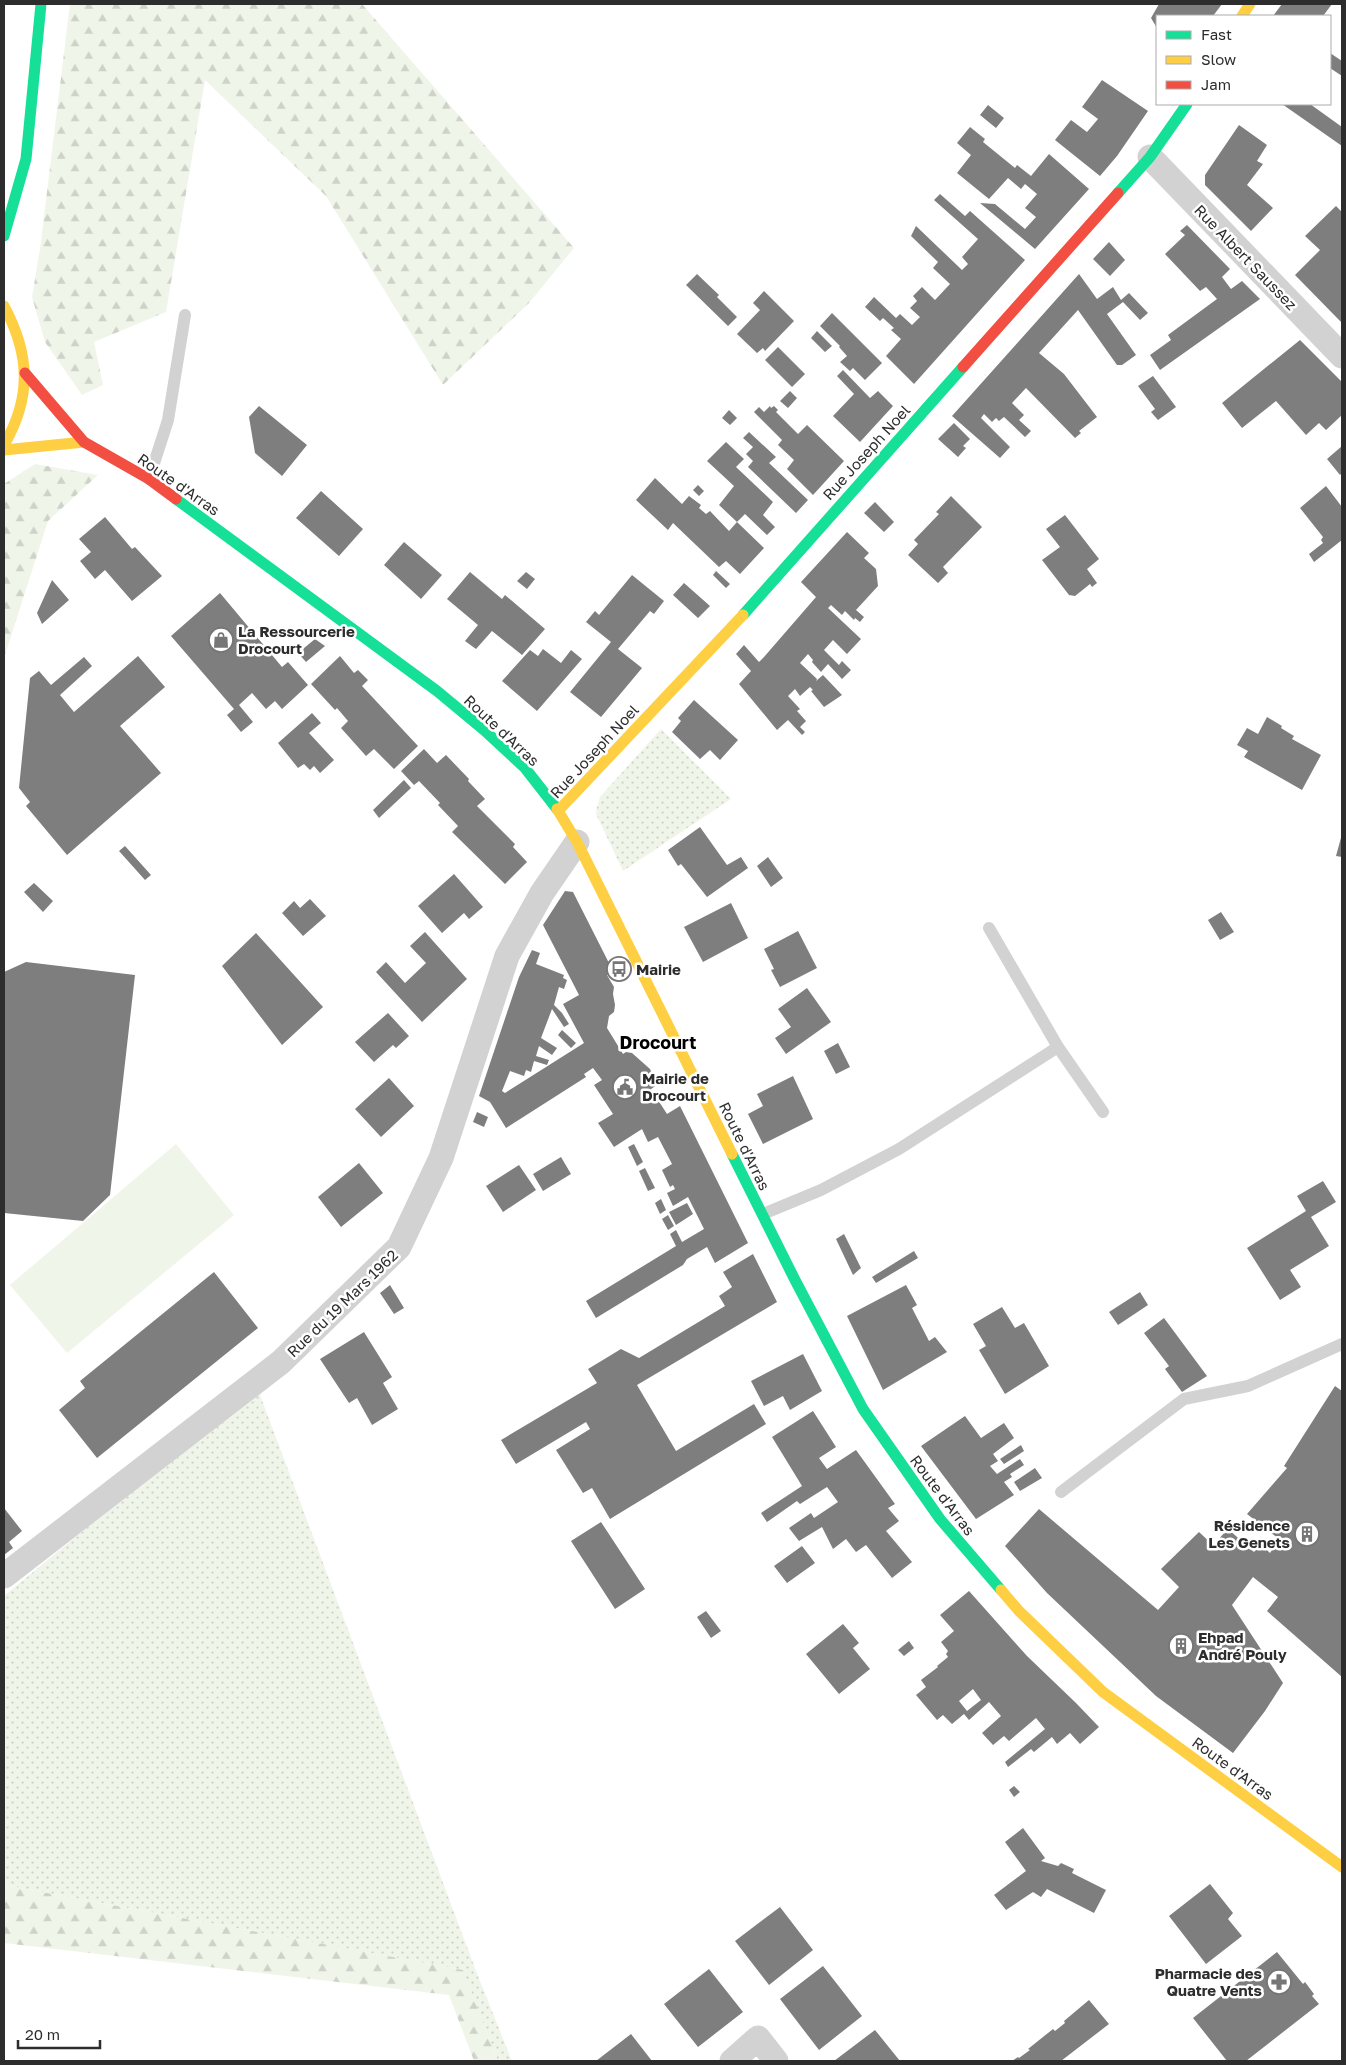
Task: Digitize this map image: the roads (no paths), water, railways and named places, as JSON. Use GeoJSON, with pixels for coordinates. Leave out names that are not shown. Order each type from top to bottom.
{"type":"FeatureCollection","features":[{"type":"Feature","properties":{"kind":"main road"},"geometry":{"type":"LineString","coordinates":[[4,236],[26,159],[41,4]]}},
{"type":"Feature","properties":{"kind":"main road"},"geometry":{"type":"LineString","coordinates":[[1243,15],[1250,4]]}},
{"type":"Feature","properties":{"kind":"main road","name":"Rue Joseph Noel"},"geometry":{"type":"LineString","coordinates":[[558,811],[720,640],[1150,157],[1186,105]]}},
{"type":"Feature","properties":{"kind":"main road"},"geometry":{"type":"LineString","coordinates":[[4,306],[12,318],[19,338],[25,373],[24,394],[19,414],[4,445]]}},
{"type":"Feature","properties":{"kind":"main road","name":"Route d'Arras"},"geometry":{"type":"LineString","coordinates":[[25,373],[84,442],[149,479],[437,691],[484,730],[525,768],[558,811],[577,842],[795,1280],[863,1409],[940,1519],[1019,1611],[1103,1692],[1342,1867]]}},
{"type":"Feature","properties":{"kind":"main road"},"geometry":{"type":"LineString","coordinates":[[4,450],[84,442]]}},
{"type":"Feature","properties":{"kind":"street","name":"Rue Albert Saussez"},"geometry":{"type":"LineString","coordinates":[[1150,157],[1342,356]]}},
{"type":"Feature","properties":{"kind":"street","name":"Rue du 19 Mars 1962"},"geometry":{"type":"LineString","coordinates":[[4,1576],[281,1362],[400,1247],[441,1158],[507,956],[542,893],[577,842]]}},
{"type":"Feature","properties":{"kind":"street"},"geometry":{"type":"LineString","coordinates":[[732,2061],[758,2038],[776,2061]]}},
{"type":"Feature","properties":{"kind":"lane"},"geometry":{"type":"LineString","coordinates":[[149,479],[168,420],[185,314]]}},
{"type":"Feature","properties":{"kind":"lane"},"geometry":{"type":"LineString","coordinates":[[989,928],[1058,1047],[1103,1112]]}},
{"type":"Feature","properties":{"kind":"lane"},"geometry":{"type":"LineString","coordinates":[[763,1214],[820,1190],[899,1149],[1058,1047]]}},
{"type":"Feature","properties":{"kind":"lane"},"geometry":{"type":"LineString","coordinates":[[1061,1492],[1184,1399],[1248,1386],[1342,1344]]}},
{"type":"Feature","properties":{"kind":"place","name":"La Ressourcerie Drocourt"},"geometry":{"type":"Point","coordinates":[221,640]}},
{"type":"Feature","properties":{"kind":"place","name":"Mairie"},"geometry":{"type":"Point","coordinates":[619,969]}},
{"type":"Feature","properties":{"kind":"place","name":"Mairie de Drocourt"},"geometry":{"type":"Point","coordinates":[625,1087]}},
{"type":"Feature","properties":{"kind":"place","name":"Résidence Les Genets"},"geometry":{"type":"Point","coordinates":[1307,1534]}},
{"type":"Feature","properties":{"kind":"place","name":"Ehpad André Pouly"},"geometry":{"type":"Point","coordinates":[1181,1646]}},
{"type":"Feature","properties":{"kind":"place","name":"Pharmacie des Quatre Vents"},"geometry":{"type":"Point","coordinates":[1279,1982]}},
{"type":"Feature","properties":{"kind":"district","name":"Drocourt"},"geometry":{"type":"Point","coordinates":[658,1042]}}]}
